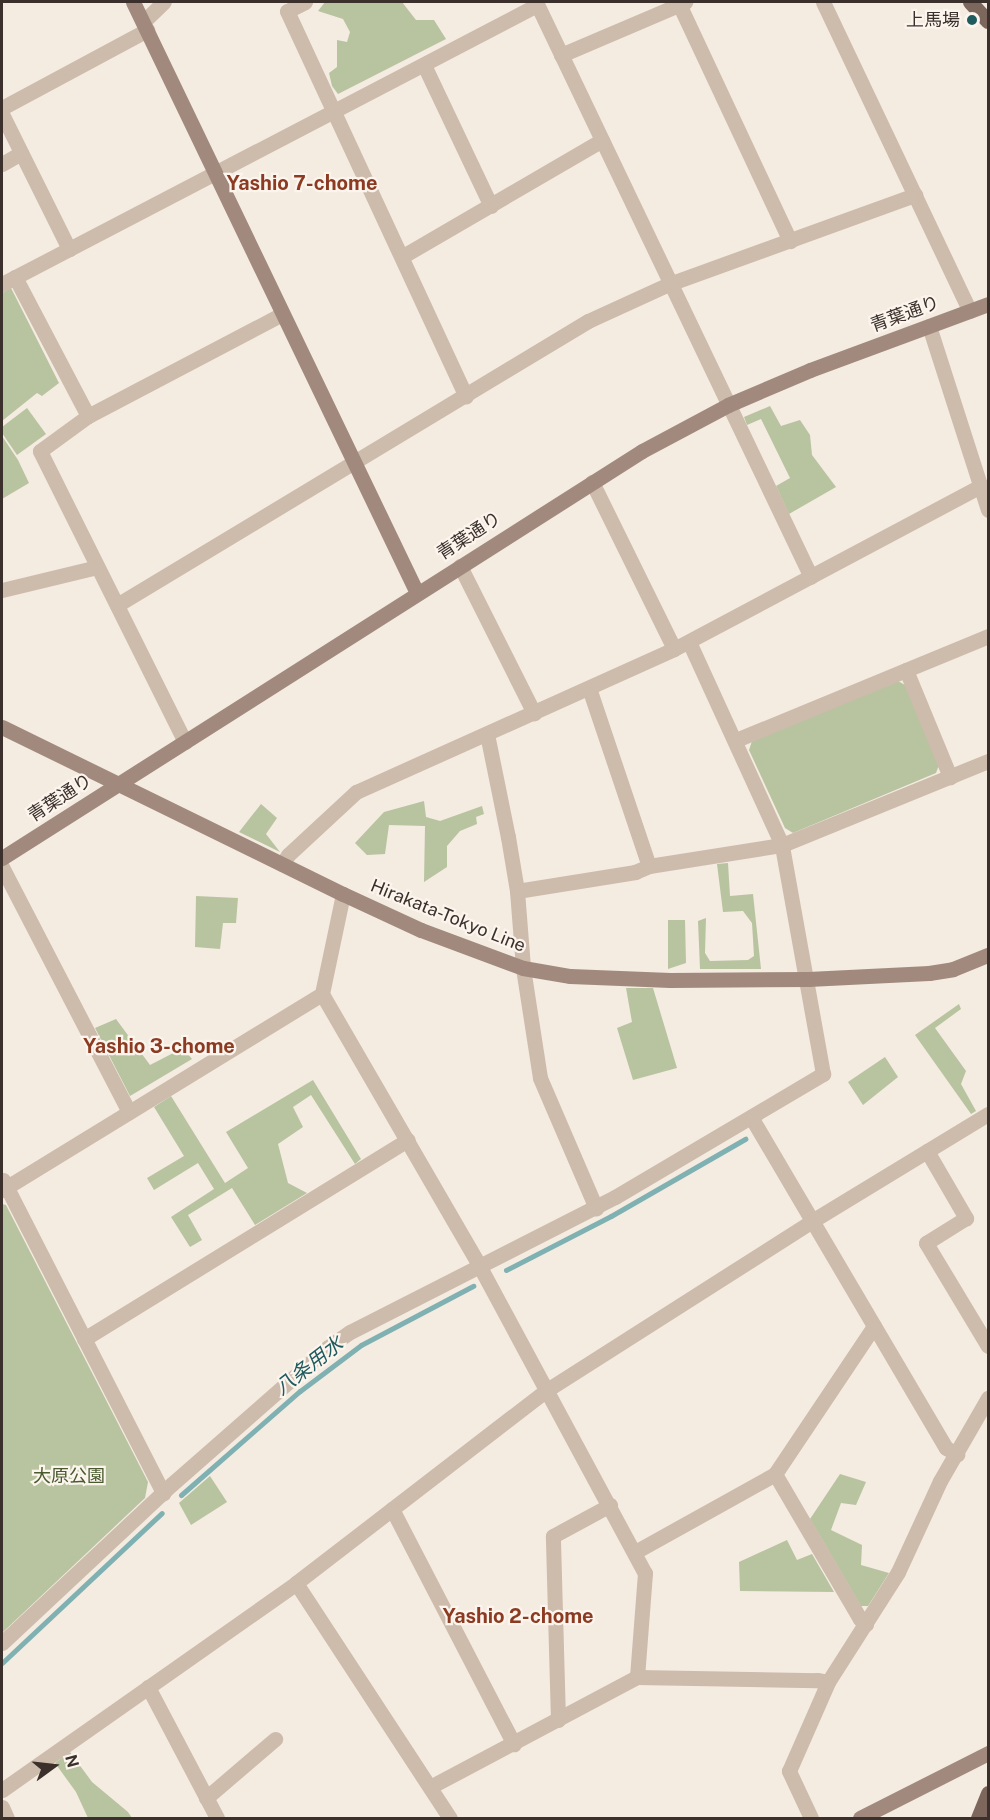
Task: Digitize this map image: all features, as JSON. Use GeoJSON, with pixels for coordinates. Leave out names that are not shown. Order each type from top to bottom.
{"type":"FeatureCollection","features":[{"type":"Feature","properties":{"kind":"main road"},"geometry":{"type":"LineString","coordinates":[[970,2],[988,21]]}},
{"type":"Feature","properties":{"kind":"main road"},"geometry":{"type":"LineString","coordinates":[[978,1818],[988,1793]]}},
{"type":"Feature","properties":{"kind":"street"},"geometry":{"type":"LineString","coordinates":[[133,2],[417,593]]}},
{"type":"Feature","properties":{"kind":"street"},"geometry":{"type":"LineString","coordinates":[[2,108],[145,26],[164,2]]}},
{"type":"Feature","properties":{"kind":"street"},"geometry":{"type":"LineString","coordinates":[[305,2],[287,11],[403,256],[466,396]]}},
{"type":"Feature","properties":{"kind":"street"},"geometry":{"type":"LineString","coordinates":[[824,2],[970,311]]}},
{"type":"Feature","properties":{"kind":"street"},"geometry":{"type":"LineString","coordinates":[[88,416],[8,281],[335,111],[536,3],[811,578]]}},
{"type":"Feature","properties":{"kind":"street"},"geometry":{"type":"LineString","coordinates":[[561,55],[682,3],[790,242]]}},
{"type":"Feature","properties":{"kind":"street"},"geometry":{"type":"LineString","coordinates":[[424,64],[490,206]]}},
{"type":"Feature","properties":{"kind":"street"},"geometry":{"type":"LineString","coordinates":[[2,114],[69,249]]}},
{"type":"Feature","properties":{"kind":"street"},"geometry":{"type":"LineString","coordinates":[[403,256],[602,140]]}},
{"type":"Feature","properties":{"kind":"street"},"geometry":{"type":"LineString","coordinates":[[2,164],[21,153]]}},
{"type":"Feature","properties":{"kind":"street"},"geometry":{"type":"LineString","coordinates":[[117,606],[588,321],[669,284],[915,195]]}},
{"type":"Feature","properties":{"kind":"street","name":"青葉通り"},"geometry":{"type":"LineString","coordinates":[[2,858],[642,451],[728,405],[810,370],[988,304]]}},
{"type":"Feature","properties":{"kind":"street"},"geometry":{"type":"LineString","coordinates":[[185,742],[40,451],[88,416],[282,314]]}},
{"type":"Feature","properties":{"kind":"street"},"geometry":{"type":"LineString","coordinates":[[929,326],[988,510]]}},
{"type":"Feature","properties":{"kind":"street"},"geometry":{"type":"LineString","coordinates":[[592,482],[674,649]]}},
{"type":"Feature","properties":{"kind":"street"},"geometry":{"type":"LineString","coordinates":[[282,864],[288,855],[356,792],[487,735],[689,642],[981,486]]}},
{"type":"Feature","properties":{"kind":"street"},"geometry":{"type":"LineString","coordinates":[[460,566],[534,713]]}},
{"type":"Feature","properties":{"kind":"street"},"geometry":{"type":"LineString","coordinates":[[2,590],[97,567]]}},
{"type":"Feature","properties":{"kind":"street"},"geometry":{"type":"LineString","coordinates":[[736,740],[988,636]]}},
{"type":"Feature","properties":{"kind":"street"},"geometry":{"type":"LineString","coordinates":[[2,1643],[163,1493],[327,1348],[375,1318],[596,1208],[823,1074],[808,978],[782,845],[736,740],[689,642]]}},
{"type":"Feature","properties":{"kind":"street"},"geometry":{"type":"LineString","coordinates":[[906,670],[950,777]]}},
{"type":"Feature","properties":{"kind":"street"},"geometry":{"type":"LineString","coordinates":[[589,688],[649,866]]}},
{"type":"Feature","properties":{"kind":"street","name":"Hirakata-Tokyo Line"},"geometry":{"type":"LineString","coordinates":[[2,728],[421,930],[523,968],[570,976],[670,980],[808,978],[929,973],[953,969],[988,956]]}},
{"type":"Feature","properties":{"kind":"street"},"geometry":{"type":"LineString","coordinates":[[487,735],[517,891],[523,968],[543,1091],[596,1208]]}},
{"type":"Feature","properties":{"kind":"street"},"geometry":{"type":"LineString","coordinates":[[517,891],[635,872],[649,866],[782,845],[988,761]]}},
{"type":"Feature","properties":{"kind":"street"},"geometry":{"type":"LineString","coordinates":[[2,867],[129,1112]]}},
{"type":"Feature","properties":{"kind":"street"},"geometry":{"type":"LineString","coordinates":[[343,894],[322,994],[480,1267],[645,1573],[637,1677]]}},
{"type":"Feature","properties":{"kind":"street"},"geometry":{"type":"LineString","coordinates":[[163,1493],[3,1185],[129,1112],[322,994]]}},
{"type":"Feature","properties":{"kind":"street"},"geometry":{"type":"LineString","coordinates":[[2,1790],[296,1583],[547,1390],[812,1221],[988,1113]]}},
{"type":"Feature","properties":{"kind":"street"},"geometry":{"type":"LineString","coordinates":[[751,1117],[946,1448],[957,1454]]}},
{"type":"Feature","properties":{"kind":"street"},"geometry":{"type":"LineString","coordinates":[[84,1339],[408,1140]]}},
{"type":"Feature","properties":{"kind":"street"},"geometry":{"type":"LineString","coordinates":[[927,1151],[966,1218],[926,1243],[988,1347]]}},
{"type":"Feature","properties":{"kind":"street"},"geometry":{"type":"LineString","coordinates":[[635,1552],[775,1474],[874,1326]]}},
{"type":"Feature","properties":{"kind":"street"},"geometry":{"type":"LineString","coordinates":[[811,1818],[789,1771],[828,1683],[898,1572],[940,1481],[988,1398]]}},
{"type":"Feature","properties":{"kind":"street"},"geometry":{"type":"LineString","coordinates":[[775,1474],[860,1619],[866,1624]]}},
{"type":"Feature","properties":{"kind":"street"},"geometry":{"type":"LineString","coordinates":[[558,1720],[553,1536],[610,1505]]}},
{"type":"Feature","properties":{"kind":"street"},"geometry":{"type":"LineString","coordinates":[[392,1509],[514,1744]]}},
{"type":"Feature","properties":{"kind":"street"},"geometry":{"type":"LineString","coordinates":[[296,1583],[450,1818]]}},
{"type":"Feature","properties":{"kind":"street"},"geometry":{"type":"LineString","coordinates":[[430,1788],[637,1677],[817,1680],[828,1683]]}},
{"type":"Feature","properties":{"kind":"street"},"geometry":{"type":"LineString","coordinates":[[148,1687],[217,1818]]}},
{"type":"Feature","properties":{"kind":"street"},"geometry":{"type":"LineString","coordinates":[[206,1798],[275,1738]]}},
{"type":"Feature","properties":{"kind":"street"},"geometry":{"type":"LineString","coordinates":[[860,1818],[988,1753]]}},
{"type":"Feature","properties":{"kind":"street"},"geometry":{"type":"LineString","coordinates":[[2,1807],[7,1818]]}},
{"type":"Feature","properties":{"kind":"green space"},"geometry":{"type":"Polygon","coordinates":[[[325,2],[402,2],[416,20],[434,20],[446,39],[338,94],[332,86],[329,73],[337,67],[337,40],[347,42],[350,32],[343,19],[318,11],[325,2]]]}},
{"type":"Feature","properties":{"kind":"green space"},"geometry":{"type":"Polygon","coordinates":[[[11,288],[59,383],[42,396],[37,393],[2,421],[2,293],[11,288]]]}},
{"type":"Feature","properties":{"kind":"green space"},"geometry":{"type":"Polygon","coordinates":[[[770,406],[781,426],[800,420],[810,435],[812,455],[836,487],[789,514],[776,486],[790,478],[761,419],[747,425],[744,417],[770,406]]]}},
{"type":"Feature","properties":{"kind":"green space"},"geometry":{"type":"Polygon","coordinates":[[[27,408],[46,434],[17,455],[2,433],[2,427],[27,408]]]}},
{"type":"Feature","properties":{"kind":"green space"},"geometry":{"type":"Polygon","coordinates":[[[2,436],[18,460],[29,483],[2,499],[2,436]]]}},
{"type":"Feature","properties":{"kind":"green space"},"geometry":{"type":"Polygon","coordinates":[[[898,681],[905,685],[939,765],[936,773],[793,833],[785,828],[749,750],[752,741],[898,681]]]}},
{"type":"Feature","properties":{"kind":"green space"},"geometry":{"type":"Polygon","coordinates":[[[424,801],[426,817],[440,821],[482,806],[484,814],[476,817],[477,824],[460,831],[447,846],[447,867],[424,882],[425,826],[389,825],[385,854],[367,855],[355,843],[384,812],[424,801]]]}},
{"type":"Feature","properties":{"kind":"green space"},"geometry":{"type":"Polygon","coordinates":[[[261,804],[277,818],[266,834],[280,852],[239,832],[261,804]]]}},
{"type":"Feature","properties":{"kind":"green space"},"geometry":{"type":"Polygon","coordinates":[[[728,863],[730,896],[753,894],[761,969],[700,969],[698,921],[706,918],[705,953],[710,961],[748,960],[754,956],[752,923],[743,911],[723,912],[717,864],[728,863]]]}},
{"type":"Feature","properties":{"kind":"green space"},"geometry":{"type":"Polygon","coordinates":[[[196,896],[238,898],[236,923],[223,923],[220,949],[195,947],[196,896]]]}},
{"type":"Feature","properties":{"kind":"green space"},"geometry":{"type":"Polygon","coordinates":[[[668,920],[685,920],[686,963],[668,969],[668,920]]]}},
{"type":"Feature","properties":{"kind":"green space"},"geometry":{"type":"Polygon","coordinates":[[[626,988],[653,988],[677,1068],[633,1080],[617,1028],[632,1022],[626,988]]]}},
{"type":"Feature","properties":{"kind":"green space"},"geometry":{"type":"Polygon","coordinates":[[[959,1004],[961,1009],[935,1028],[966,1071],[961,1084],[976,1111],[971,1114],[915,1035],[959,1004]]]}},
{"type":"Feature","properties":{"kind":"green space"},"geometry":{"type":"Polygon","coordinates":[[[116,1019],[150,1065],[183,1048],[192,1059],[130,1096],[95,1028],[116,1019]]]}},
{"type":"Feature","properties":{"kind":"green space"},"geometry":{"type":"Polygon","coordinates":[[[885,1057],[898,1077],[863,1105],[848,1082],[885,1057]]]}},
{"type":"Feature","properties":{"kind":"green space"},"geometry":{"type":"Polygon","coordinates":[[[313,1080],[361,1159],[355,1164],[311,1095],[293,1107],[303,1127],[278,1144],[288,1183],[307,1193],[255,1225],[232,1188],[188,1215],[202,1240],[190,1247],[171,1217],[214,1189],[198,1163],[154,1190],[147,1178],[184,1156],[154,1107],[171,1096],[225,1183],[248,1168],[226,1132],[313,1080]]]}},
{"type":"Feature","properties":{"kind":"green space","name":"大原公園"},"geometry":{"type":"Polygon","coordinates":[[[2,1204],[6,1205],[148,1482],[145,1498],[2,1633],[2,1204]]]}},
{"type":"Feature","properties":{"kind":"green space"},"geometry":{"type":"Polygon","coordinates":[[[840,1474],[866,1482],[856,1505],[841,1503],[831,1530],[862,1545],[861,1565],[889,1573],[868,1606],[861,1606],[810,1519],[840,1474]]]}},
{"type":"Feature","properties":{"kind":"green space"},"geometry":{"type":"Polygon","coordinates":[[[210,1476],[227,1502],[191,1525],[179,1503],[210,1476]]]}},
{"type":"Feature","properties":{"kind":"green space"},"geometry":{"type":"Polygon","coordinates":[[[787,1540],[797,1560],[812,1554],[834,1592],[740,1591],[739,1562],[787,1540]]]}},
{"type":"Feature","properties":{"kind":"green space"},"geometry":{"type":"Polygon","coordinates":[[[70,1752],[92,1782],[132,1818],[88,1818],[76,1792],[55,1763],[70,1752]]]}},
{"type":"Feature","properties":{"kind":"waterway","name":"八条用水"},"geometry":{"type":"LineString","coordinates":[[506,1270],[611,1216],[745,1139]]}},
{"type":"Feature","properties":{"kind":"waterway","name":"八条用水"},"geometry":{"type":"LineString","coordinates":[[181,1495],[300,1391],[361,1345],[473,1286]]}},
{"type":"Feature","properties":{"kind":"waterway","name":"八条用水"},"geometry":{"type":"LineString","coordinates":[[2,1663],[162,1513]]}},
{"type":"Feature","properties":{"kind":"place","name":"上馬場"},"geometry":{"type":"Point","coordinates":[972,20]}},
{"type":"Feature","properties":{"kind":"district","name":"Yashio 7-chome"},"geometry":{"type":"Point","coordinates":[302,183]}},
{"type":"Feature","properties":{"kind":"district","name":"Yashio 3-chome"},"geometry":{"type":"Point","coordinates":[159,1046]}},
{"type":"Feature","properties":{"kind":"district","name":"Yashio 2-chome"},"geometry":{"type":"Point","coordinates":[518,1616]}}]}
